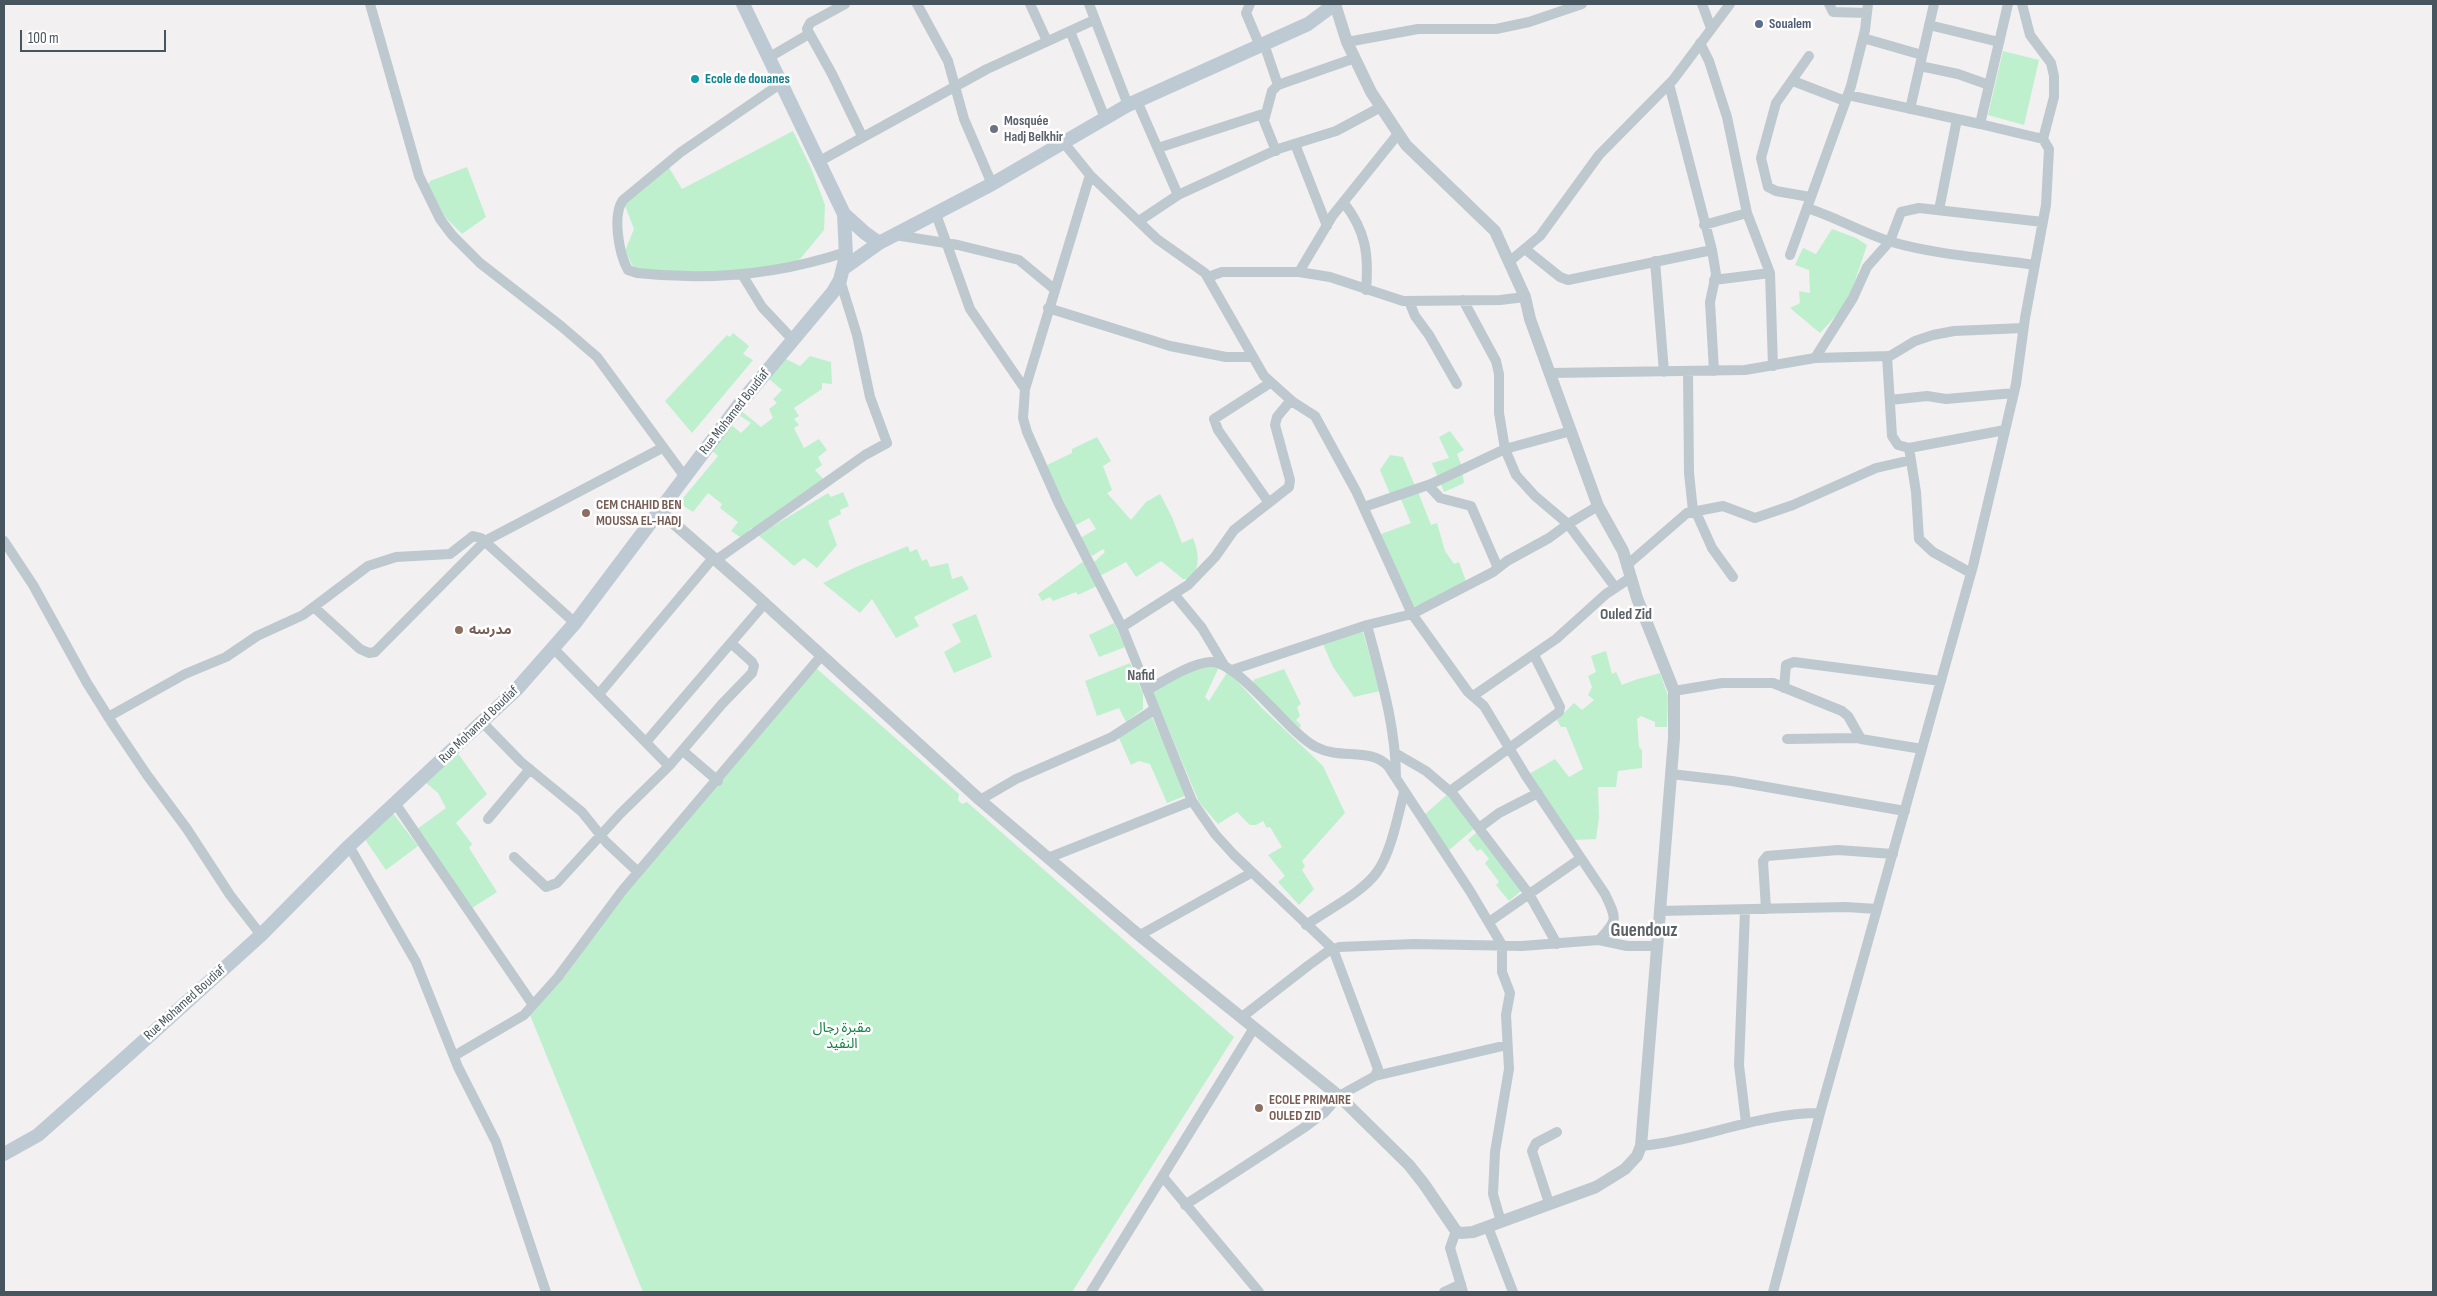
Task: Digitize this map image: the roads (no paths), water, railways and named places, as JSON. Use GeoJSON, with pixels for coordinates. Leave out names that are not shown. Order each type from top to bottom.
{"type":"FeatureCollection","features":[{"type":"Feature","properties":{"kind":"main road"},"geometry":{"type":"LineString","coordinates":[[743,4],[844,214],[846,252],[842,274]]}},
{"type":"Feature","properties":{"kind":"main road"},"geometry":{"type":"LineString","coordinates":[[842,274],[879,243],[992,184],[1105,118],[1133,103],[1308,24],[1335,4]]}},
{"type":"Feature","properties":{"kind":"main road"},"geometry":{"type":"LineString","coordinates":[[844,214],[879,243]]}},
{"type":"Feature","properties":{"kind":"main road","name":"Rue Mohamed Boudiaf"},"geometry":{"type":"LineString","coordinates":[[4,1154],[38,1135],[261,935],[349,846],[483,723],[575,623],[661,512],[742,401],[793,340],[842,274]]}},
{"type":"Feature","properties":{"kind":"street"},"geometry":{"type":"LineString","coordinates":[[370,4],[419,176],[440,218],[452,235],[480,263],[561,326],[597,357],[685,477]]}},
{"type":"Feature","properties":{"kind":"street"},"geometry":{"type":"LineString","coordinates":[[844,4],[810,24],[807,29],[832,74],[862,136]]}},
{"type":"Feature","properties":{"kind":"street"},"geometry":{"type":"LineString","coordinates":[[918,4],[948,61],[954,89],[975,148],[992,184]]}},
{"type":"Feature","properties":{"kind":"street"},"geometry":{"type":"LineString","coordinates":[[1030,4],[1047,41]]}},
{"type":"Feature","properties":{"kind":"street"},"geometry":{"type":"LineString","coordinates":[[1089,4],[1094,20],[1133,103],[1158,148],[1178,195]]}},
{"type":"Feature","properties":{"kind":"street"},"geometry":{"type":"LineString","coordinates":[[1250,4],[1246,13],[1262,45],[1278,85]]}},
{"type":"Feature","properties":{"kind":"street"},"geometry":{"type":"LineString","coordinates":[[661,512],[765,603],[980,800],[1140,935],[1339,1096],[1409,1165],[1456,1231],[1466,1234],[1488,1227],[1596,1187],[1618,1174],[1632,1162],[1641,1146],[1671,774],[1674,691],[1630,578],[1623,551],[1598,506],[1510,261],[1495,231],[1427,168],[1398,134],[1381,107],[1347,42],[1335,4]]}},
{"type":"Feature","properties":{"kind":"street"},"geometry":{"type":"LineString","coordinates":[[1347,42],[1418,29],[1496,29],[1529,22],[1582,4]]}},
{"type":"Feature","properties":{"kind":"street"},"geometry":{"type":"LineString","coordinates":[[1702,4],[1711,28]]}},
{"type":"Feature","properties":{"kind":"street"},"geometry":{"type":"LineString","coordinates":[[1510,261],[1540,236],[1599,155],[1669,84],[1730,4]]}},
{"type":"Feature","properties":{"kind":"street"},"geometry":{"type":"LineString","coordinates":[[1790,255],[1847,98],[1863,38],[1868,8],[1834,12],[1829,4]]}},
{"type":"Feature","properties":{"kind":"street"},"geometry":{"type":"LineString","coordinates":[[1910,109],[1934,4]]}},
{"type":"Feature","properties":{"kind":"street"},"geometry":{"type":"LineString","coordinates":[[1980,124],[2008,4]]}},
{"type":"Feature","properties":{"kind":"street"},"geometry":{"type":"LineString","coordinates":[[2022,4],[2030,35],[2050,63],[2054,76],[2054,96],[2043,139]]}},
{"type":"Feature","properties":{"kind":"street"},"geometry":{"type":"LineString","coordinates":[[818,162],[862,136],[954,89],[987,69],[1094,20]]}},
{"type":"Feature","properties":{"kind":"street"},"geometry":{"type":"LineString","coordinates":[[1929,26],[1999,42]]}},
{"type":"Feature","properties":{"kind":"street"},"geometry":{"type":"LineString","coordinates":[[1070,32],[1105,118]]}},
{"type":"Feature","properties":{"kind":"street"},"geometry":{"type":"LineString","coordinates":[[768,58],[809,34]]}},
{"type":"Feature","properties":{"kind":"street"},"geometry":{"type":"LineString","coordinates":[[1863,38],[1922,55]]}},
{"type":"Feature","properties":{"kind":"street"},"geometry":{"type":"LineString","coordinates":[[1700,43],[1709,61],[1727,116],[1747,213],[1770,273],[1773,366]]}},
{"type":"Feature","properties":{"kind":"street"},"geometry":{"type":"LineString","coordinates":[[1809,56],[1776,103],[1762,164],[1768,187],[1771,190],[1810,197]]}},
{"type":"Feature","properties":{"kind":"street"},"geometry":{"type":"LineString","coordinates":[[1276,151],[1264,121],[1272,91],[1278,85],[1355,58]]}},
{"type":"Feature","properties":{"kind":"street"},"geometry":{"type":"LineString","coordinates":[[1920,66],[1958,74],[1989,85]]}},
{"type":"Feature","properties":{"kind":"street"},"geometry":{"type":"LineString","coordinates":[[1773,1292],[1820,1114],[1971,573],[2014,393],[2023,328],[2046,205],[2049,148],[2043,139],[1910,109],[1847,98],[1793,81]]}},
{"type":"Feature","properties":{"kind":"street"},"geometry":{"type":"LineString","coordinates":[[780,84],[659,169],[623,200],[619,208],[618,231],[621,252],[630,272],[658,276],[743,276],[803,266],[846,252]]}},
{"type":"Feature","properties":{"kind":"street"},"geometry":{"type":"LineString","coordinates":[[1669,84],[1712,250],[1716,274],[1710,302],[1714,371]]}},
{"type":"Feature","properties":{"kind":"street"},"geometry":{"type":"LineString","coordinates":[[1139,221],[1178,195],[1276,151],[1336,131],[1381,107]]}},
{"type":"Feature","properties":{"kind":"street"},"geometry":{"type":"LineString","coordinates":[[1158,148],[1266,113]]}},
{"type":"Feature","properties":{"kind":"street"},"geometry":{"type":"LineString","coordinates":[[1939,210],[1957,119]]}},
{"type":"Feature","properties":{"kind":"street"},"geometry":{"type":"LineString","coordinates":[[1298,272],[1344,202],[1398,134]]}},
{"type":"Feature","properties":{"kind":"street"},"geometry":{"type":"LineString","coordinates":[[1064,143],[1090,175],[1167,248],[1208,276],[1252,357],[1270,383],[1315,416],[1337,453],[1364,508],[1412,614],[1473,696],[1484,706],[1538,793],[1605,894],[1615,915],[1611,927],[1599,940]]}},
{"type":"Feature","properties":{"kind":"street"},"geometry":{"type":"LineString","coordinates":[[1295,144],[1327,226]]}},
{"type":"Feature","properties":{"kind":"street"},"geometry":{"type":"LineString","coordinates":[[1090,175],[1048,308],[1025,389],[1023,418],[1059,504],[1122,627],[1192,801],[1215,834],[1251,873],[1333,948],[1378,1066],[1375,1076]]}},
{"type":"Feature","properties":{"kind":"street"},"geometry":{"type":"LineString","coordinates":[[1344,202],[1356,218],[1363,237],[1368,264],[1366,290]]}},
{"type":"Feature","properties":{"kind":"street"},"geometry":{"type":"LineString","coordinates":[[1806,208],[1831,216],[1890,241],[1917,248],[2035,265]]}},
{"type":"Feature","properties":{"kind":"street"},"geometry":{"type":"LineString","coordinates":[[1815,358],[1853,298],[1867,267],[1890,241],[1901,212],[1919,208],[2043,222]]}},
{"type":"Feature","properties":{"kind":"street"},"geometry":{"type":"LineString","coordinates":[[1704,225],[1747,213]]}},
{"type":"Feature","properties":{"kind":"street"},"geometry":{"type":"LineString","coordinates":[[936,214],[970,309],[1025,389]]}},
{"type":"Feature","properties":{"kind":"street"},"geometry":{"type":"LineString","coordinates":[[895,235],[946,242],[1019,260],[1054,289]]}},
{"type":"Feature","properties":{"kind":"street"},"geometry":{"type":"LineString","coordinates":[[1525,249],[1560,277],[1568,280],[1712,250]]}},
{"type":"Feature","properties":{"kind":"street"},"geometry":{"type":"LineString","coordinates":[[1655,261],[1664,372]]}},
{"type":"Feature","properties":{"kind":"street"},"geometry":{"type":"LineString","coordinates":[[1208,276],[1222,272],[1298,272],[1330,277],[1387,298],[1409,301],[1524,297]]}},
{"type":"Feature","properties":{"kind":"street"},"geometry":{"type":"LineString","coordinates":[[1714,280],[1770,273]]}},
{"type":"Feature","properties":{"kind":"street"},"geometry":{"type":"LineString","coordinates":[[599,694],[715,559],[887,443],[870,398],[842,274]]}},
{"type":"Feature","properties":{"kind":"street"},"geometry":{"type":"LineString","coordinates":[[743,276],[762,307],[793,340]]}},
{"type":"Feature","properties":{"kind":"street"},"geometry":{"type":"LineString","coordinates":[[1463,300],[1496,361],[1499,374],[1499,413],[1505,449],[1518,479],[1568,524],[1615,587]]}},
{"type":"Feature","properties":{"kind":"street"},"geometry":{"type":"LineString","coordinates":[[1409,301],[1415,316],[1429,335],[1456,384]]}},
{"type":"Feature","properties":{"kind":"street"},"geometry":{"type":"LineString","coordinates":[[1048,308],[1170,346],[1226,357],[1252,357]]}},
{"type":"Feature","properties":{"kind":"street"},"geometry":{"type":"LineString","coordinates":[[1550,373],[1714,371],[1773,366],[1815,358],[1887,356],[1933,334],[1954,331],[2023,328]]}},
{"type":"Feature","properties":{"kind":"street"},"geometry":{"type":"LineString","coordinates":[[1887,356],[1890,422],[1894,441],[1898,445],[1909,448],[2005,430]]}},
{"type":"Feature","properties":{"kind":"street"},"geometry":{"type":"LineString","coordinates":[[1688,372],[1689,473],[1694,510],[1712,548],[1733,577]]}},
{"type":"Feature","properties":{"kind":"street"},"geometry":{"type":"LineString","coordinates":[[1269,503],[1218,430],[1214,419],[1270,383]]}},
{"type":"Feature","properties":{"kind":"street"},"geometry":{"type":"LineString","coordinates":[[1890,400],[1927,396],[1946,399],[2014,393]]}},
{"type":"Feature","properties":{"kind":"street"},"geometry":{"type":"LineString","coordinates":[[1122,627],[1174,594],[1202,573],[1234,530],[1284,491],[1290,484],[1275,425],[1277,417],[1291,400]]}},
{"type":"Feature","properties":{"kind":"street"},"geometry":{"type":"LineString","coordinates":[[1364,508],[1428,485],[1505,449],[1570,431]]}},
{"type":"Feature","properties":{"kind":"street"},"geometry":{"type":"LineString","coordinates":[[315,608],[360,649],[369,653],[375,652],[485,541],[662,448]]}},
{"type":"Feature","properties":{"kind":"street"},"geometry":{"type":"LineString","coordinates":[[1909,448],[1919,540],[1933,552],[1971,573]]}},
{"type":"Feature","properties":{"kind":"street"},"geometry":{"type":"LineString","coordinates":[[1627,565],[1677,519],[1694,510],[1723,506],[1756,518],[1785,508],[1876,468],[1911,460]]}},
{"type":"Feature","properties":{"kind":"street"},"geometry":{"type":"LineString","coordinates":[[1428,485],[1440,498],[1471,506],[1498,568]]}},
{"type":"Feature","properties":{"kind":"street"},"geometry":{"type":"LineString","coordinates":[[1148,690],[1207,663],[1228,667],[1367,625],[1412,614],[1454,594],[1549,538],[1598,506]]}},
{"type":"Feature","properties":{"kind":"street"},"geometry":{"type":"LineString","coordinates":[[108,717],[162,686],[226,657],[257,636],[315,608],[352,576],[381,560],[402,556],[450,554],[476,535],[575,623]]}},
{"type":"Feature","properties":{"kind":"street"},"geometry":{"type":"LineString","coordinates":[[4,540],[34,585],[87,683],[108,717],[147,775],[187,829],[230,895],[261,935]]}},
{"type":"Feature","properties":{"kind":"street"},"geometry":{"type":"LineString","coordinates":[[1473,696],[1565,632],[1615,587],[1630,578]]}},
{"type":"Feature","properties":{"kind":"street"},"geometry":{"type":"LineString","coordinates":[[1174,594],[1202,628],[1228,667],[1283,720],[1315,747],[1336,755],[1359,755],[1377,758],[1388,766],[1502,945],[1502,972],[1510,993],[1506,1015],[1509,1079],[1498,1128],[1493,1194],[1501,1222]]}},
{"type":"Feature","properties":{"kind":"street"},"geometry":{"type":"LineString","coordinates":[[646,742],[765,603]]}},
{"type":"Feature","properties":{"kind":"street"},"geometry":{"type":"LineString","coordinates":[[1367,625],[1389,714],[1395,753],[1396,779]]}},
{"type":"Feature","properties":{"kind":"street"},"geometry":{"type":"LineString","coordinates":[[514,856],[546,887],[550,888],[557,883],[683,751],[754,669],[752,662],[731,643]]}},
{"type":"Feature","properties":{"kind":"street"},"geometry":{"type":"LineString","coordinates":[[554,648],[669,766]]}},
{"type":"Feature","properties":{"kind":"street"},"geometry":{"type":"LineString","coordinates":[[454,1056],[518,1021],[533,1005],[638,872],[718,781],[822,655]]}},
{"type":"Feature","properties":{"kind":"street"},"geometry":{"type":"LineString","coordinates":[[1450,792],[1547,722],[1560,710],[1534,655]]}},
{"type":"Feature","properties":{"kind":"street"},"geometry":{"type":"LineString","coordinates":[[1784,688],[1786,664],[1794,662],[1941,681]]}},
{"type":"Feature","properties":{"kind":"street"},"geometry":{"type":"LineString","coordinates":[[1674,691],[1730,683],[1774,683],[1842,711],[1848,716],[1858,738]]}},
{"type":"Feature","properties":{"kind":"street"},"geometry":{"type":"LineString","coordinates":[[980,800],[1016,780],[1105,741],[1155,709]]}},
{"type":"Feature","properties":{"kind":"street"},"geometry":{"type":"LineString","coordinates":[[483,723],[530,769],[568,799],[638,872]]}},
{"type":"Feature","properties":{"kind":"street"},"geometry":{"type":"LineString","coordinates":[[1787,739],[1858,738],[1922,749]]}},
{"type":"Feature","properties":{"kind":"street"},"geometry":{"type":"LineString","coordinates":[[683,751],[718,781]]}},
{"type":"Feature","properties":{"kind":"street"},"geometry":{"type":"LineString","coordinates":[[1395,753],[1426,771],[1450,792],[1529,894],[1557,944]]}},
{"type":"Feature","properties":{"kind":"street"},"geometry":{"type":"LineString","coordinates":[[488,819],[530,769]]}},
{"type":"Feature","properties":{"kind":"street"},"geometry":{"type":"LineString","coordinates":[[1671,774],[1732,781],[1904,811]]}},
{"type":"Feature","properties":{"kind":"street"},"geometry":{"type":"LineString","coordinates":[[1306,925],[1361,887],[1377,872],[1384,860],[1404,792]]}},
{"type":"Feature","properties":{"kind":"street"},"geometry":{"type":"LineString","coordinates":[[1479,828],[1499,814],[1538,793]]}},
{"type":"Feature","properties":{"kind":"street"},"geometry":{"type":"LineString","coordinates":[[1048,858],[1192,801]]}},
{"type":"Feature","properties":{"kind":"street"},"geometry":{"type":"LineString","coordinates":[[395,803],[533,1005]]}},
{"type":"Feature","properties":{"kind":"street"},"geometry":{"type":"LineString","coordinates":[[349,846],[416,962],[454,1056],[489,1127],[505,1166],[546,1292]]}},
{"type":"Feature","properties":{"kind":"street"},"geometry":{"type":"LineString","coordinates":[[1766,909],[1763,862],[1767,856],[1838,850],[1893,854]]}},
{"type":"Feature","properties":{"kind":"street"},"geometry":{"type":"LineString","coordinates":[[1489,922],[1581,858]]}},
{"type":"Feature","properties":{"kind":"street"},"geometry":{"type":"LineString","coordinates":[[1140,935],[1251,873]]}},
{"type":"Feature","properties":{"kind":"street"},"geometry":{"type":"LineString","coordinates":[[1659,912],[1766,909],[1877,909]]}},
{"type":"Feature","properties":{"kind":"street"},"geometry":{"type":"LineString","coordinates":[[1745,911],[1739,1064],[1746,1123]]}},
{"type":"Feature","properties":{"kind":"street"},"geometry":{"type":"LineString","coordinates":[[1242,1017],[1333,948],[1414,944],[1557,944],[1599,940],[1627,946],[1656,946]]}},
{"type":"Feature","properties":{"kind":"street"},"geometry":{"type":"LineString","coordinates":[[1091,1292],[1254,1028]]}},
{"type":"Feature","properties":{"kind":"street"},"geometry":{"type":"LineString","coordinates":[[1185,1205],[1305,1127],[1325,1112],[1339,1096],[1375,1076],[1507,1045]]}},
{"type":"Feature","properties":{"kind":"street"},"geometry":{"type":"LineString","coordinates":[[1641,1146],[1681,1141],[1746,1123],[1795,1113],[1820,1114]]}},
{"type":"Feature","properties":{"kind":"street"},"geometry":{"type":"LineString","coordinates":[[1549,1203],[1532,1150],[1536,1143],[1557,1132]]}},
{"type":"Feature","properties":{"kind":"street"},"geometry":{"type":"LineString","coordinates":[[1163,1177],[1259,1292]]}},
{"type":"Feature","properties":{"kind":"street"},"geometry":{"type":"LineString","coordinates":[[1488,1227],[1512,1292]]}},
{"type":"Feature","properties":{"kind":"street"},"geometry":{"type":"LineString","coordinates":[[1444,1292],[1462,1288],[1450,1248],[1456,1231]]}},
{"type":"Feature","properties":{"kind":"place","name":"Soualem"},"geometry":{"type":"Point","coordinates":[1759,24]}},
{"type":"Feature","properties":{"kind":"place","name":"Ecole de douanes"},"geometry":{"type":"Point","coordinates":[695,79]}},
{"type":"Feature","properties":{"kind":"place","name":"Mosquée Hadj Belkhir"},"geometry":{"type":"Point","coordinates":[994,129]}},
{"type":"Feature","properties":{"kind":"place","name":"CEM CHAHID BEN MOUSSA EL-HADJ"},"geometry":{"type":"Point","coordinates":[586,513]}},
{"type":"Feature","properties":{"kind":"place","name":"مدرسه"},"geometry":{"type":"Point","coordinates":[459,630]}},
{"type":"Feature","properties":{"kind":"place","name":"ECOLE PRIMAIRE OULED ZID"},"geometry":{"type":"Point","coordinates":[1259,1108]}},
{"type":"Feature","properties":{"kind":"district","name":"Ouled Zid"},"geometry":{"type":"Point","coordinates":[1626,615]}},
{"type":"Feature","properties":{"kind":"district","name":"Nafid"},"geometry":{"type":"Point","coordinates":[1141,676]}},
{"type":"Feature","properties":{"kind":"district","name":"Guendouz"},"geometry":{"type":"Point","coordinates":[1644,931]}},
{"type":"Feature","properties":{"kind":"park label","name":"مقبرة رجال النفيد"},"geometry":{"type":"Point","coordinates":[842,1036]}}]}
